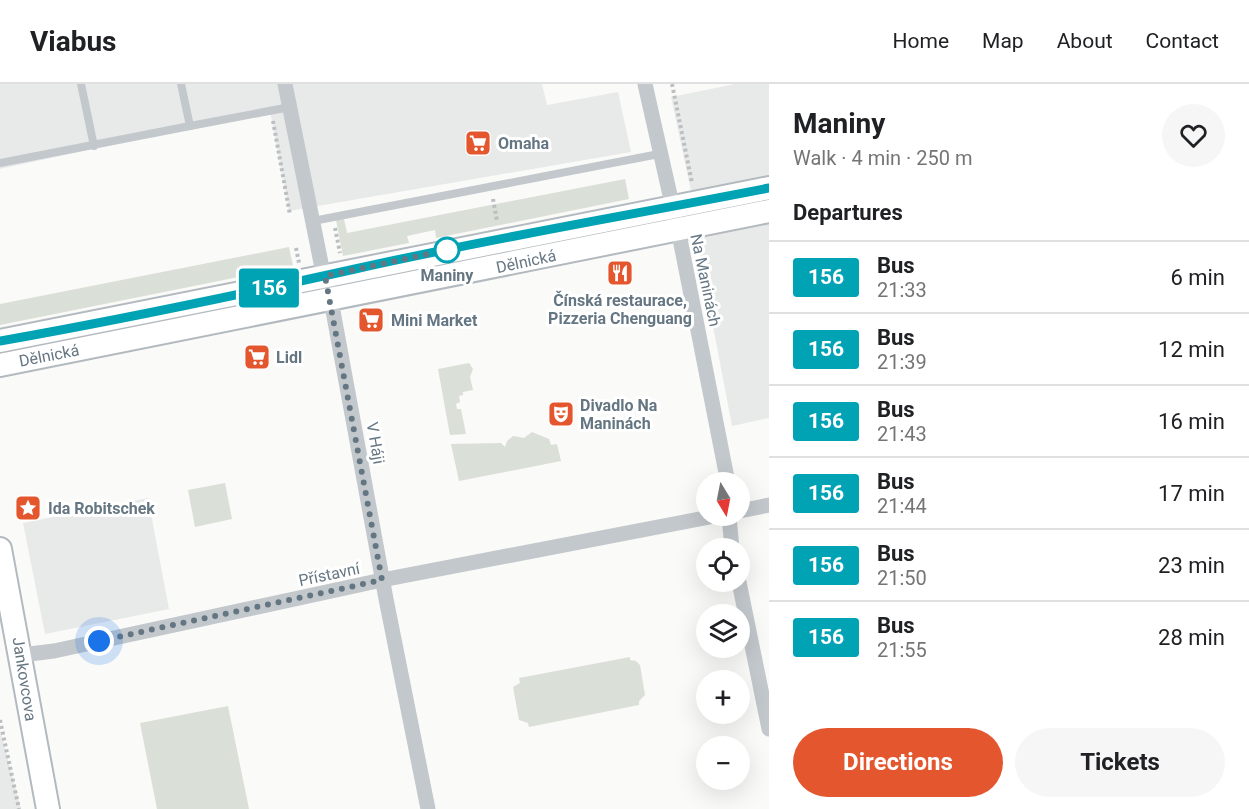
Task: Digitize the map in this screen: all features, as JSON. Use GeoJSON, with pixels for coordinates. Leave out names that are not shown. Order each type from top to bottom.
{"type":"FeatureCollection","features":[{"type":"Feature","properties":{"kind":"street","name":"V Háji"},"geometry":{"type":"LineString","coordinates":[[285,84],[331,300],[382,580],[428,809]]}},
{"type":"Feature","properties":{"kind":"street","name":"Na Maninách"},"geometry":{"type":"LineString","coordinates":[[645,84],[726,472]]}},
{"type":"Feature","properties":{"kind":"street","name":"Dělnická"},"geometry":{"type":"LineString","coordinates":[[0,365],[216,314],[325,276],[769,188]]}},
{"type":"Feature","properties":{"kind":"street","name":"Dělnická"},"geometry":{"type":"LineString","coordinates":[[0,341],[331,300],[769,211]]}},
{"type":"Feature","properties":{"kind":"street"},"geometry":{"type":"LineString","coordinates":[[750,509],[769,505]]}},
{"type":"Feature","properties":{"kind":"street","name":"Přístavní"},"geometry":{"type":"LineString","coordinates":[[21,655],[54,651],[382,580],[696,520]]}},
{"type":"Feature","properties":{"kind":"street","name":"Jankovcova"},"geometry":{"type":"LineString","coordinates":[[0,549],[48,809]]}},
{"type":"Feature","properties":{"kind":"street"},"geometry":{"type":"LineString","coordinates":[[741,592],[769,729]]}},
{"type":"Feature","properties":{"kind":"lane"},"geometry":{"type":"LineString","coordinates":[[81,84],[94,146]]}},
{"type":"Feature","properties":{"kind":"lane"},"geometry":{"type":"LineString","coordinates":[[181,84],[190,126]]}},
{"type":"Feature","properties":{"kind":"lane"},"geometry":{"type":"LineString","coordinates":[[0,163],[290,107]]}},
{"type":"Feature","properties":{"kind":"lane"},"geometry":{"type":"LineString","coordinates":[[313,221],[659,154]]}},
{"type":"Feature","properties":{"kind":"path"},"geometry":{"type":"LineString","coordinates":[[672,84],[689,169]]}},
{"type":"Feature","properties":{"kind":"path"},"geometry":{"type":"LineString","coordinates":[[271,110],[290,215]]}},
{"type":"Feature","properties":{"kind":"path"},"geometry":{"type":"LineString","coordinates":[[490,185],[500,231]]}},
{"type":"Feature","properties":{"kind":"path"},"geometry":{"type":"LineString","coordinates":[[334,225],[341,259]]}},
{"type":"Feature","properties":{"kind":"path"},"geometry":{"type":"LineString","coordinates":[[296,248],[300,267]]}},
{"type":"Feature","properties":{"kind":"path"},"geometry":{"type":"LineString","coordinates":[[0,720],[19,809]]}},
{"type":"Feature","properties":{"kind":"shaded area"},"geometry":{"type":"Polygon","coordinates":[[[0,84],[542,84],[547,105],[618,92],[631,152],[289,211],[270,111],[0,169],[0,84]]]}},
{"type":"Feature","properties":{"kind":"shaded area"},"geometry":{"type":"Polygon","coordinates":[[[735,84],[769,84],[769,181],[692,196],[671,97],[735,84]]]}},
{"type":"Feature","properties":{"kind":"shaded area"},"geometry":{"type":"Polygon","coordinates":[[[625,179],[629,199],[436,238],[435,230],[407,236],[409,243],[343,256],[336,220],[344,219],[347,233],[625,179]]]}},
{"type":"Feature","properties":{"kind":"shaded area"},"geometry":{"type":"Polygon","coordinates":[[[769,216],[769,418],[732,426],[697,242],[710,227],[769,216]]]}},
{"type":"Feature","properties":{"kind":"shaded area"},"geometry":{"type":"Polygon","coordinates":[[[289,247],[293,266],[0,325],[0,304],[289,247]]]}},
{"type":"Feature","properties":{"kind":"shaded area"},"geometry":{"type":"Polygon","coordinates":[[[469,363],[473,369],[470,377],[473,390],[463,392],[463,395],[459,396],[460,402],[456,404],[457,409],[461,409],[466,434],[450,435],[438,369],[469,363]]]}},
{"type":"Feature","properties":{"kind":"shaded area"},"geometry":{"type":"Polygon","coordinates":[[[532,432],[549,439],[551,445],[557,444],[561,461],[459,481],[451,444],[501,443],[505,447],[507,441],[513,436],[524,438],[532,432]]]}},
{"type":"Feature","properties":{"kind":"shaded area"},"geometry":{"type":"Polygon","coordinates":[[[225,483],[232,519],[195,527],[188,490],[225,483]]]}},
{"type":"Feature","properties":{"kind":"shaded area"},"geometry":{"type":"Polygon","coordinates":[[[148,498],[169,609],[45,634],[23,523],[148,498]]]}},
{"type":"Feature","properties":{"kind":"shaded area"},"geometry":{"type":"Polygon","coordinates":[[[630,657],[630,660],[640,665],[645,695],[639,701],[639,705],[529,727],[528,723],[519,720],[513,687],[520,683],[519,678],[630,657]]]}},
{"type":"Feature","properties":{"kind":"shaded area"},"geometry":{"type":"Polygon","coordinates":[[[228,706],[249,809],[157,809],[140,723],[228,706]]]}},
{"type":"Feature","properties":{"kind":"shaded area"},"geometry":{"type":"Polygon","coordinates":[[[0,730],[21,809],[0,809],[0,730]]]}},
{"type":"Feature","properties":{"kind":"bus line","name":"156"},"geometry":{"type":"LineString","coordinates":[[0,341],[213,298],[295,284],[356,268],[637,212],[769,188]]}},
{"type":"Feature","properties":{"kind":"place","name":"Omaha"},"geometry":{"type":"Point","coordinates":[478,143]}},
{"type":"Feature","properties":{"kind":"place","name":"Maniny"},"geometry":{"type":"Point","coordinates":[447,250]}},
{"type":"Feature","properties":{"kind":"place","name":"Čínská restaurace, Pizzeria Chenguang"},"geometry":{"type":"Point","coordinates":[620,273]}},
{"type":"Feature","properties":{"kind":"place","name":"Mini Market"},"geometry":{"type":"Point","coordinates":[371,320]}},
{"type":"Feature","properties":{"kind":"place","name":"Lidl"},"geometry":{"type":"Point","coordinates":[257,357]}},
{"type":"Feature","properties":{"kind":"place","name":"Divadlo Na Maninách"},"geometry":{"type":"Point","coordinates":[561,414]}},
{"type":"Feature","properties":{"kind":"place","name":"Ida Robitschek"},"geometry":{"type":"Point","coordinates":[28,508]}},
{"type":"Feature","properties":{"kind":"route"},"geometry":{"type":"LineString","coordinates":[[99,641],[382,580],[325,276],[447,250]]}}]}
